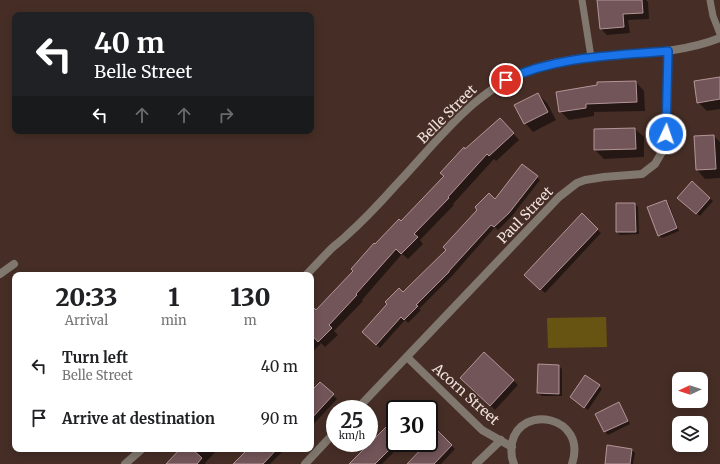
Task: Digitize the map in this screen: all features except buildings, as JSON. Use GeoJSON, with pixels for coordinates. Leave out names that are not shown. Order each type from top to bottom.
{"type":"FeatureCollection","features":[{"type":"Feature","properties":{"kind":"street","name":"Belle Street"},"geometry":{"type":"LineString","coordinates":[[309,272],[332,247],[344,238],[392,190],[433,144],[471,106],[488,91],[516,75],[539,66],[591,57],[668,51],[700,45],[720,38]]}},
{"type":"Feature","properties":{"kind":"street","name":"Paul Street"},"geometry":{"type":"LineString","coordinates":[[366,400],[559,197],[569,189],[585,180],[642,174],[655,164],[662,152],[666,134],[668,51]]}},
{"type":"Feature","properties":{"kind":"street"},"geometry":{"type":"LineString","coordinates":[[0,274],[14,264]]}},
{"type":"Feature","properties":{"kind":"street","name":"Acorn Street"},"geometry":{"type":"LineString","coordinates":[[406,358],[482,430],[512,447]]}},
{"type":"Feature","properties":{"kind":"street"},"geometry":{"type":"LineString","coordinates":[[514,464],[511,451],[513,440],[518,431],[525,424],[540,419],[556,421],[571,435],[575,456],[572,464]]}},
{"type":"Feature","properties":{"kind":"street"},"geometry":{"type":"LineString","coordinates":[[476,464],[501,440]]}},
{"type":"Feature","properties":{"kind":"street"},"geometry":{"type":"LineString","coordinates":[[305,464],[326,442]]}},
{"type":"Feature","properties":{"kind":"street"},"geometry":{"type":"LineString","coordinates":[[125,464],[139,452]]}},
{"type":"Feature","properties":{"kind":"lane"},"geometry":{"type":"LineString","coordinates":[[582,0],[591,57]]}},
{"type":"Feature","properties":{"kind":"lane"},"geometry":{"type":"LineString","coordinates":[[710,0],[713,16],[720,34]]}},
{"type":"Feature","properties":{"kind":"shaded area"},"geometry":{"type":"Polygon","coordinates":[[[606,317],[607,347],[548,348],[547,318],[606,317]]]}},
{"type":"Feature","properties":{"kind":"route"},"geometry":{"type":"LineString","coordinates":[[506,80],[521,72],[539,66],[564,61],[582,58],[668,51],[668,108],[666,134]]}}]}
